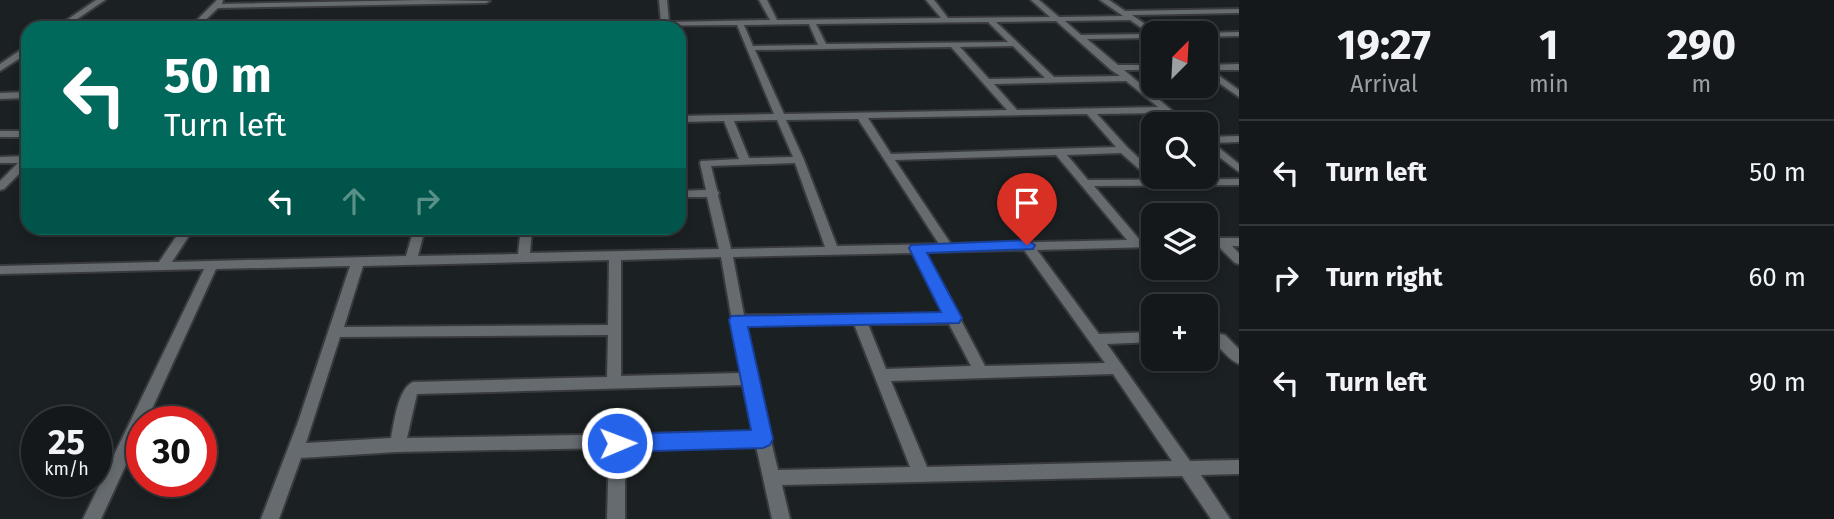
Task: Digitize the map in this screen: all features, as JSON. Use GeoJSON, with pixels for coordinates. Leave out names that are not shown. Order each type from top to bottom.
{"type":"FeatureCollection","features":[{"type":"Feature","properties":{"kind":"street"},"geometry":{"type":"LineString","coordinates":[[70,21],[101,0]]}},
{"type":"Feature","properties":{"kind":"street"},"geometry":{"type":"LineString","coordinates":[[663,0],[665,21]]}},
{"type":"Feature","properties":{"kind":"street"},"geometry":{"type":"LineString","coordinates":[[764,0],[774,21]]}},
{"type":"Feature","properties":{"kind":"street"},"geometry":{"type":"LineString","coordinates":[[930,0],[946,20]]}},
{"type":"Feature","properties":{"kind":"street"},"geometry":{"type":"LineString","coordinates":[[1035,0],[1168,112]]}},
{"type":"Feature","properties":{"kind":"street"},"geometry":{"type":"LineString","coordinates":[[1104,0],[1141,26]]}},
{"type":"Feature","properties":{"kind":"street"},"geometry":{"type":"LineString","coordinates":[[1153,0],[1173,12]]}},
{"type":"Feature","properties":{"kind":"street"},"geometry":{"type":"LineString","coordinates":[[1222,0],[1239,11]]}},
{"type":"Feature","properties":{"kind":"street"},"geometry":{"type":"LineString","coordinates":[[200,21],[219,3],[486,1],[480,21]]}},
{"type":"Feature","properties":{"kind":"street"},"geometry":{"type":"LineString","coordinates":[[359,12],[366,2]]}},
{"type":"Feature","properties":{"kind":"street"},"geometry":{"type":"LineString","coordinates":[[1122,13],[1239,11]]}},
{"type":"Feature","properties":{"kind":"street"},"geometry":{"type":"LineString","coordinates":[[686,23],[1129,18]]}},
{"type":"Feature","properties":{"kind":"street"},"geometry":{"type":"LineString","coordinates":[[989,19],[1052,80]]}},
{"type":"Feature","properties":{"kind":"street"},"geometry":{"type":"LineString","coordinates":[[811,21],[823,47]]}},
{"type":"Feature","properties":{"kind":"street"},"geometry":{"type":"LineString","coordinates":[[739,22],[799,160],[833,251]]}},
{"type":"Feature","properties":{"kind":"street"},"geometry":{"type":"LineString","coordinates":[[1218,35],[1239,34]]}},
{"type":"Feature","properties":{"kind":"street"},"geometry":{"type":"LineString","coordinates":[[1078,37],[1141,35]]}},
{"type":"Feature","properties":{"kind":"street"},"geometry":{"type":"LineString","coordinates":[[750,48],[1015,44]]}},
{"type":"Feature","properties":{"kind":"street"},"geometry":{"type":"LineString","coordinates":[[954,46],[1015,113]]}},
{"type":"Feature","properties":{"kind":"street"},"geometry":{"type":"LineString","coordinates":[[2,66],[21,54]]}},
{"type":"Feature","properties":{"kind":"street"},"geometry":{"type":"LineString","coordinates":[[1114,68],[1141,67]]}},
{"type":"Feature","properties":{"kind":"street"},"geometry":{"type":"LineString","coordinates":[[1218,68],[1239,67]]}},
{"type":"Feature","properties":{"kind":"street"},"geometry":{"type":"LineString","coordinates":[[1218,77],[1239,94]]}},
{"type":"Feature","properties":{"kind":"street"},"geometry":{"type":"LineString","coordinates":[[988,82],[1127,78]]}},
{"type":"Feature","properties":{"kind":"street"},"geometry":{"type":"LineString","coordinates":[[0,96],[21,95]]}},
{"type":"Feature","properties":{"kind":"street"},"geometry":{"type":"LineString","coordinates":[[686,119],[1165,110]]}},
{"type":"Feature","properties":{"kind":"street"},"geometry":{"type":"LineString","coordinates":[[1089,111],[1141,164]]}},
{"type":"Feature","properties":{"kind":"street"},"geometry":{"type":"LineString","coordinates":[[862,117],[946,246]]}},
{"type":"Feature","properties":{"kind":"street"},"geometry":{"type":"LineString","coordinates":[[728,118],[745,161]]}},
{"type":"Feature","properties":{"kind":"street"},"geometry":{"type":"LineString","coordinates":[[0,134],[21,134]]}},
{"type":"Feature","properties":{"kind":"street"},"geometry":{"type":"LineString","coordinates":[[1218,140],[1239,139]]}},
{"type":"Feature","properties":{"kind":"street"},"geometry":{"type":"LineString","coordinates":[[889,157],[1124,149]]}},
{"type":"Feature","properties":{"kind":"street"},"geometry":{"type":"LineString","coordinates":[[1218,151],[1239,169]]}},
{"type":"Feature","properties":{"kind":"street"},"geometry":{"type":"LineString","coordinates":[[1060,153],[1136,243]]}},
{"type":"Feature","properties":{"kind":"street"},"geometry":{"type":"LineString","coordinates":[[0,160],[21,160]]}},
{"type":"Feature","properties":{"kind":"street"},"geometry":{"type":"LineString","coordinates":[[781,519],[749,379],[714,193],[705,162],[799,160]]}},
{"type":"Feature","properties":{"kind":"street"},"geometry":{"type":"LineString","coordinates":[[0,187],[21,166]]}},
{"type":"Feature","properties":{"kind":"street"},"geometry":{"type":"LineString","coordinates":[[1085,183],[1141,179]]}},
{"type":"Feature","properties":{"kind":"street"},"geometry":{"type":"LineString","coordinates":[[1218,181],[1239,182]]}},
{"type":"Feature","properties":{"kind":"street"},"geometry":{"type":"LineString","coordinates":[[686,194],[714,193]]}},
{"type":"Feature","properties":{"kind":"street"},"geometry":{"type":"LineString","coordinates":[[163,266],[183,235]]}},
{"type":"Feature","properties":{"kind":"street"},"geometry":{"type":"LineString","coordinates":[[411,260],[417,235]]}},
{"type":"Feature","properties":{"kind":"street"},"geometry":{"type":"LineString","coordinates":[[523,257],[525,235]]}},
{"type":"Feature","properties":{"kind":"street"},"geometry":{"type":"LineString","coordinates":[[1221,242],[1239,242]]}},
{"type":"Feature","properties":{"kind":"street"},"geometry":{"type":"LineString","coordinates":[[1221,242],[1239,260]]}},
{"type":"Feature","properties":{"kind":"street"},"geometry":{"type":"LineString","coordinates":[[0,270],[1141,243]]}},
{"type":"Feature","properties":{"kind":"street"},"geometry":{"type":"LineString","coordinates":[[1027,245],[1221,519]]}},
{"type":"Feature","properties":{"kind":"street"},"geometry":{"type":"LineString","coordinates":[[917,248],[981,372]]}},
{"type":"Feature","properties":{"kind":"street"},"geometry":{"type":"LineString","coordinates":[[614,383],[615,256]]}},
{"type":"Feature","properties":{"kind":"street"},"geometry":{"type":"LineString","coordinates":[[270,519],[358,261]]}},
{"type":"Feature","properties":{"kind":"street"},"geometry":{"type":"LineString","coordinates":[[92,519],[212,265]]}},
{"type":"Feature","properties":{"kind":"street"},"geometry":{"type":"LineString","coordinates":[[738,320],[953,318]]}},
{"type":"Feature","properties":{"kind":"street"},"geometry":{"type":"LineString","coordinates":[[859,320],[921,473]]}},
{"type":"Feature","properties":{"kind":"street"},"geometry":{"type":"LineString","coordinates":[[335,332],[614,330]]}},
{"type":"Feature","properties":{"kind":"street"},"geometry":{"type":"LineString","coordinates":[[1096,339],[1141,337]]}},
{"type":"Feature","properties":{"kind":"street"},"geometry":{"type":"LineString","coordinates":[[1218,339],[1239,358]]}},
{"type":"Feature","properties":{"kind":"street"},"geometry":{"type":"LineString","coordinates":[[880,375],[1117,369]]}},
{"type":"Feature","properties":{"kind":"street"},"geometry":{"type":"LineString","coordinates":[[397,445],[409,393],[413,388],[749,379]]}},
{"type":"Feature","properties":{"kind":"street"},"geometry":{"type":"LineString","coordinates":[[295,451],[397,445],[763,439]]}},
{"type":"Feature","properties":{"kind":"street"},"geometry":{"type":"LineString","coordinates":[[616,519],[617,443]]}},
{"type":"Feature","properties":{"kind":"street"},"geometry":{"type":"LineString","coordinates":[[771,478],[1239,467]]}},
{"type":"Feature","properties":{"kind":"route"},"geometry":{"type":"LineString","coordinates":[[617,443],[763,439],[738,320],[953,318],[917,248],[1027,245]]}}]}
